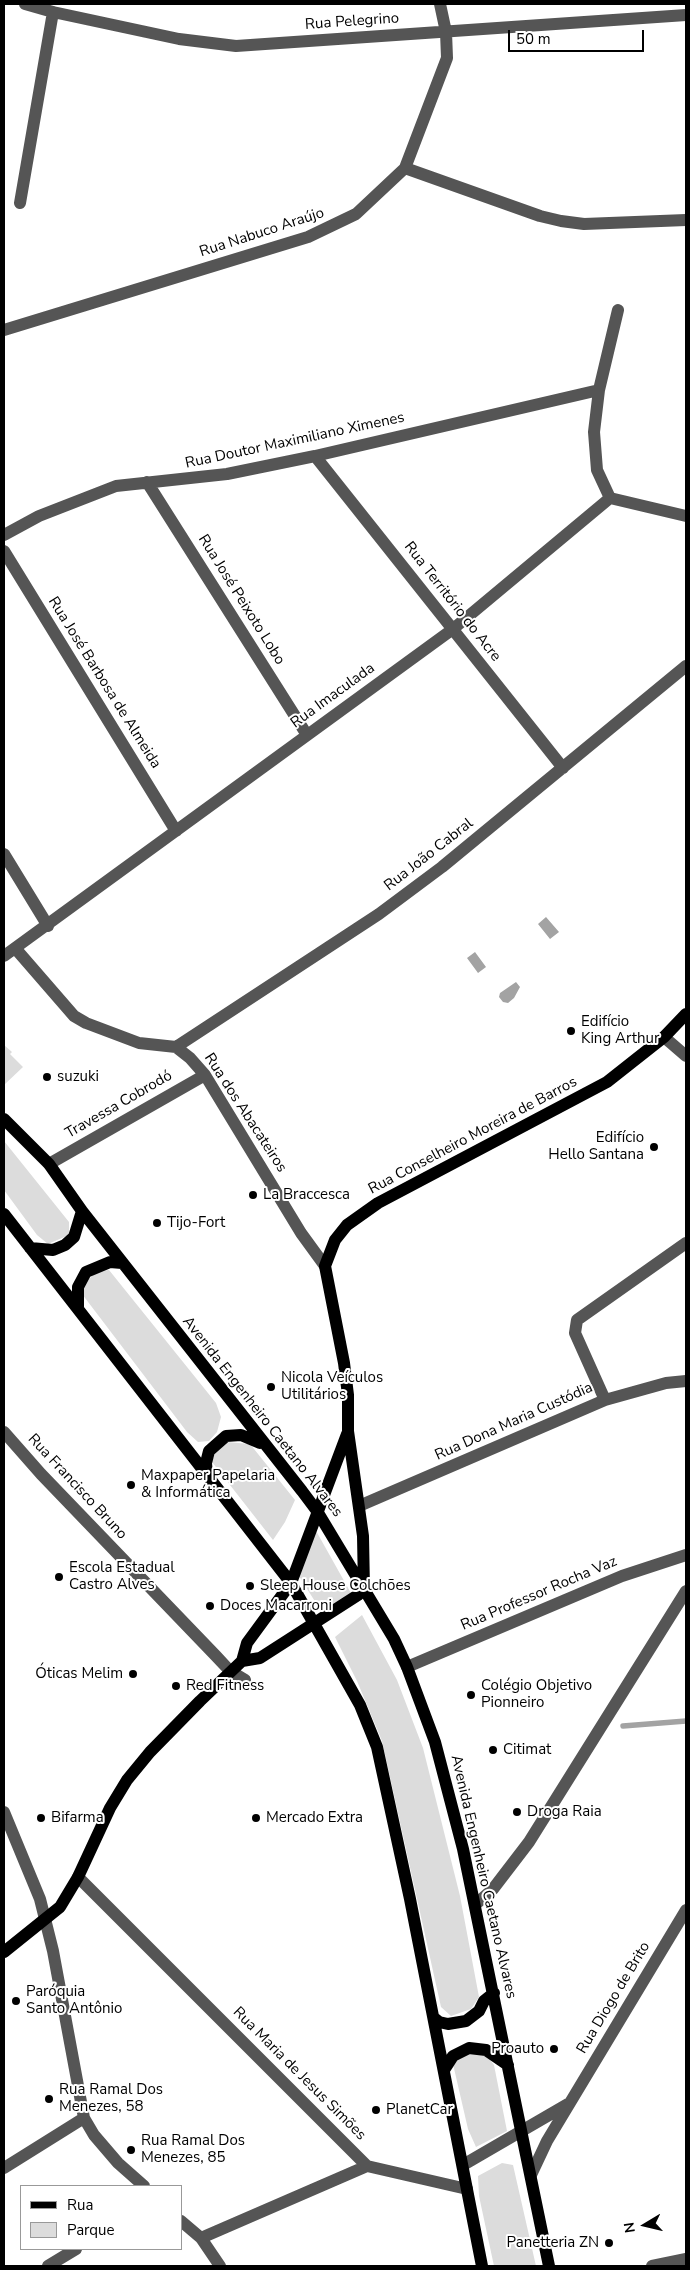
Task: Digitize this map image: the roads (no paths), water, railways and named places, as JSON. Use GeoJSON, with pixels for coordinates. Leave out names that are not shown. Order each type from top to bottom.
{"type":"FeatureCollection","features":[{"type":"Feature","properties":{"kind":"main road","name":"Rua Conselheiro Moreira de Barros"},"geometry":{"type":"LineString","coordinates":[[325,1266],[335,1240],[347,1225],[378,1203],[607,1082],[664,1037],[686,1014]]}},
{"type":"Feature","properties":{"kind":"main road","name":"Avenida Engenheiro Caetano Alvares"},"geometry":{"type":"LineString","coordinates":[[4,1119],[49,1164],[122,1263],[317,1511],[394,1640],[407,1667],[434,1742],[476,1904],[549,2266]]}},
{"type":"Feature","properties":{"kind":"main road"},"geometry":{"type":"LineString","coordinates":[[30,1248],[44,1250],[65,1245],[74,1237],[82,1211]]}},
{"type":"Feature","properties":{"kind":"main road"},"geometry":{"type":"LineString","coordinates":[[4,1214],[290,1583],[314,1621],[360,1705],[377,1747],[434,2018],[482,2266]]}},
{"type":"Feature","properties":{"kind":"main road"},"geometry":{"type":"LineString","coordinates":[[78,1309],[78,1287],[86,1272],[110,1262],[122,1263]]}},
{"type":"Feature","properties":{"kind":"main road"},"geometry":{"type":"LineString","coordinates":[[4,1952],[45,1921],[60,1907],[78,1877],[106,1815],[127,1780],[150,1752],[230,1671],[242,1661],[260,1658],[364,1589],[365,1560],[348,1432],[348,1395],[344,1363],[325,1266]]}},
{"type":"Feature","properties":{"kind":"main road"},"geometry":{"type":"LineString","coordinates":[[242,1661],[246,1643],[290,1583],[348,1432]]}},
{"type":"Feature","properties":{"kind":"main road"},"geometry":{"type":"LineString","coordinates":[[207,1475],[206,1463],[209,1451],[226,1436],[241,1435],[264,1446]]}},
{"type":"Feature","properties":{"kind":"main road"},"geometry":{"type":"LineString","coordinates":[[434,2018],[439,2022],[448,2024],[466,2021],[479,2011],[484,2001],[494,1993]]}},
{"type":"Feature","properties":{"kind":"main road"},"geometry":{"type":"LineString","coordinates":[[444,2070],[454,2056],[469,2048],[486,2050],[508,2065]]}},
{"type":"Feature","properties":{"kind":"street","name":"Rua Pelegrino"},"geometry":{"type":"LineString","coordinates":[[25,4],[53,12],[178,39],[236,46],[686,14]]}},
{"type":"Feature","properties":{"kind":"street","name":"Rua Nabuco Araújo"},"geometry":{"type":"LineString","coordinates":[[4,330],[308,237],[356,214],[405,168],[443,70],[448,48],[440,4]]}},
{"type":"Feature","properties":{"kind":"street"},"geometry":{"type":"LineString","coordinates":[[20,203],[53,12]]}},
{"type":"Feature","properties":{"kind":"street"},"geometry":{"type":"LineString","coordinates":[[405,168],[540,216],[561,221],[584,224],[686,220]]}},
{"type":"Feature","properties":{"kind":"street"},"geometry":{"type":"LineString","coordinates":[[618,310],[599,390],[594,432],[597,470],[610,498],[686,516]]}},
{"type":"Feature","properties":{"kind":"street","name":"Rua Doutor Maximiliano Ximenes"},"geometry":{"type":"LineString","coordinates":[[4,535],[39,516],[116,486],[186,480],[227,474],[315,456],[599,390]]}},
{"type":"Feature","properties":{"kind":"street","name":"Rua Território do Acre"},"geometry":{"type":"LineString","coordinates":[[315,456],[563,768]]}},
{"type":"Feature","properties":{"kind":"street","name":"Rua José Peixoto Lobo"},"geometry":{"type":"LineString","coordinates":[[147,482],[307,735]]}},
{"type":"Feature","properties":{"kind":"street","name":"Rua Imaculada"},"geometry":{"type":"LineString","coordinates":[[4,956],[48,926],[452,628],[610,498]]}},
{"type":"Feature","properties":{"kind":"street","name":"Rua José Barbosa de Almeida"},"geometry":{"type":"LineString","coordinates":[[4,551],[176,831]]}},
{"type":"Feature","properties":{"kind":"street","name":"Rua João Cabral"},"geometry":{"type":"LineString","coordinates":[[176,1047],[379,914],[442,867],[686,666]]}},
{"type":"Feature","properties":{"kind":"street"},"geometry":{"type":"LineString","coordinates":[[4,854],[48,926]]}},
{"type":"Feature","properties":{"kind":"street"},"geometry":{"type":"LineString","coordinates":[[15,948],[74,1016],[86,1023],[139,1043],[176,1047]]}},
{"type":"Feature","properties":{"kind":"street"},"geometry":{"type":"LineString","coordinates":[[664,1037],[686,1056]]}},
{"type":"Feature","properties":{"kind":"street","name":"Rua dos Abacateiros"},"geometry":{"type":"LineString","coordinates":[[176,1047],[190,1058],[204,1075],[301,1233],[325,1266]]}},
{"type":"Feature","properties":{"kind":"street","name":"Travessa Cobrodó"},"geometry":{"type":"LineString","coordinates":[[49,1164],[204,1075]]}},
{"type":"Feature","properties":{"kind":"street"},"geometry":{"type":"LineString","coordinates":[[605,1400],[576,1333],[577,1320],[686,1244]]}},
{"type":"Feature","properties":{"kind":"street","name":"Rua Dona Maria Custódia"},"geometry":{"type":"LineString","coordinates":[[358,1506],[605,1400],[666,1383],[686,1381]]}},
{"type":"Feature","properties":{"kind":"street","name":"Rua Francisco Bruno"},"geometry":{"type":"LineString","coordinates":[[4,1432],[41,1474],[230,1671],[245,1680]]}},
{"type":"Feature","properties":{"kind":"street","name":"Rua Professor Rocha Vaz"},"geometry":{"type":"LineString","coordinates":[[407,1667],[622,1576],[686,1555]]}},
{"type":"Feature","properties":{"kind":"street"},"geometry":{"type":"LineString","coordinates":[[476,1904],[493,1889],[529,1842],[686,1591]]}},
{"type":"Feature","properties":{"kind":"street"},"geometry":{"type":"LineString","coordinates":[[4,1812],[40,1899],[84,2118],[94,2135],[112,2156],[143,2185]]}},
{"type":"Feature","properties":{"kind":"street","name":"Rua Maria de Jesus Simões"},"geometry":{"type":"LineString","coordinates":[[78,1877],[367,2166]]}},
{"type":"Feature","properties":{"kind":"street","name":"Rua Diogo de Brito"},"geometry":{"type":"LineString","coordinates":[[531,2175],[570,2103],[686,1910]]}},
{"type":"Feature","properties":{"kind":"street","name":"Rua Diogo de Brito"},"geometry":{"type":"LineString","coordinates":[[462,2165],[570,2103]]}},
{"type":"Feature","properties":{"kind":"street"},"geometry":{"type":"LineString","coordinates":[[4,2168],[84,2118]]}},
{"type":"Feature","properties":{"kind":"street"},"geometry":{"type":"LineString","coordinates":[[201,2238],[367,2166],[467,2189]]}},
{"type":"Feature","properties":{"kind":"street"},"geometry":{"type":"LineString","coordinates":[[182,2221],[201,2238],[220,2266]]}},
{"type":"Feature","properties":{"kind":"street"},"geometry":{"type":"LineString","coordinates":[[48,2266],[74,2250]]}},
{"type":"Feature","properties":{"kind":"street"},"geometry":{"type":"LineString","coordinates":[[652,2266],[686,2259]]}},
{"type":"Feature","properties":{"kind":"waterway"},"geometry":{"type":"LineString","coordinates":[[623,1726],[686,1721]]}},
{"type":"Feature","properties":{"kind":"place","name":"Edifício King Arthur"},"geometry":{"type":"Point","coordinates":[571,1031]}},
{"type":"Feature","properties":{"kind":"place","name":"suzuki"},"geometry":{"type":"Point","coordinates":[47,1077]}},
{"type":"Feature","properties":{"kind":"place","name":"Edifício Hello Santana"},"geometry":{"type":"Point","coordinates":[654,1147]}},
{"type":"Feature","properties":{"kind":"place","name":"La Braccesca"},"geometry":{"type":"Point","coordinates":[253,1195]}},
{"type":"Feature","properties":{"kind":"place","name":"Tijo-Fort"},"geometry":{"type":"Point","coordinates":[157,1223]}},
{"type":"Feature","properties":{"kind":"place","name":"Nicola Veículos Utilitários"},"geometry":{"type":"Point","coordinates":[271,1387]}},
{"type":"Feature","properties":{"kind":"place","name":"Maxpaper Papelaria & Informática"},"geometry":{"type":"Point","coordinates":[131,1485]}},
{"type":"Feature","properties":{"kind":"place","name":"Escola Estadual Castro Alves"},"geometry":{"type":"Point","coordinates":[59,1577]}},
{"type":"Feature","properties":{"kind":"place","name":"Sleep House Colchões"},"geometry":{"type":"Point","coordinates":[250,1586]}},
{"type":"Feature","properties":{"kind":"place","name":"Doces Macarroni"},"geometry":{"type":"Point","coordinates":[210,1606]}},
{"type":"Feature","properties":{"kind":"place","name":"Óticas Melim"},"geometry":{"type":"Point","coordinates":[133,1674]}},
{"type":"Feature","properties":{"kind":"place","name":"Red Fitness"},"geometry":{"type":"Point","coordinates":[176,1686]}},
{"type":"Feature","properties":{"kind":"place","name":"Colégio Objetivo Pionneiro"},"geometry":{"type":"Point","coordinates":[471,1695]}},
{"type":"Feature","properties":{"kind":"place","name":"Citimat"},"geometry":{"type":"Point","coordinates":[493,1750]}},
{"type":"Feature","properties":{"kind":"place","name":"Droga Raia"},"geometry":{"type":"Point","coordinates":[517,1812]}},
{"type":"Feature","properties":{"kind":"place","name":"Bifarma"},"geometry":{"type":"Point","coordinates":[41,1818]}},
{"type":"Feature","properties":{"kind":"place","name":"Mercado Extra"},"geometry":{"type":"Point","coordinates":[256,1818]}},
{"type":"Feature","properties":{"kind":"place","name":"Paróquia Santo Antônio"},"geometry":{"type":"Point","coordinates":[16,2001]}},
{"type":"Feature","properties":{"kind":"place","name":"Proauto"},"geometry":{"type":"Point","coordinates":[554,2049]}},
{"type":"Feature","properties":{"kind":"place","name":"Rua Ramal Dos Menezes, 58"},"geometry":{"type":"Point","coordinates":[49,2099]}},
{"type":"Feature","properties":{"kind":"place","name":"PlanetCar"},"geometry":{"type":"Point","coordinates":[376,2110]}},
{"type":"Feature","properties":{"kind":"place","name":"Rua Ramal Dos Menezes, 85"},"geometry":{"type":"Point","coordinates":[131,2150]}},
{"type":"Feature","properties":{"kind":"place","name":"Panetteria ZN"},"geometry":{"type":"Point","coordinates":[609,2243]}}]}
